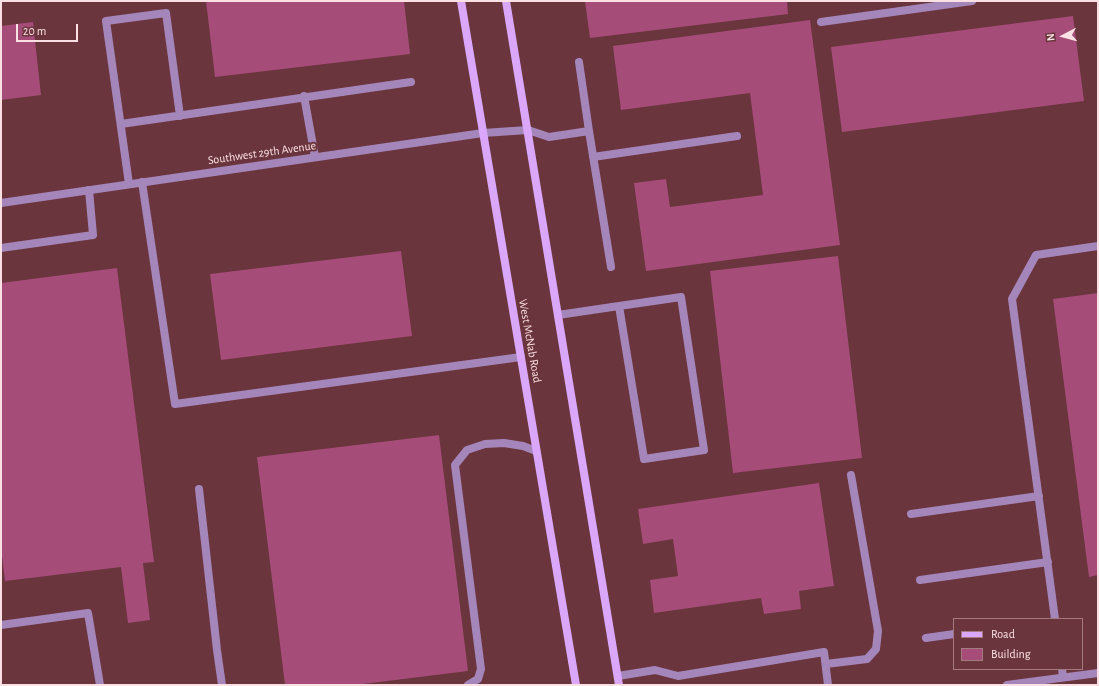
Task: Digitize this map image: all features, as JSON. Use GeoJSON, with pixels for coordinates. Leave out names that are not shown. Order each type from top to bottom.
{"type":"FeatureCollection","features":[{"type":"Feature","properties":{"kind":"main road","name":"West McNab Road"},"geometry":{"type":"LineString","coordinates":[[461,1],[576,685]]}},
{"type":"Feature","properties":{"kind":"main road"},"geometry":{"type":"LineString","coordinates":[[506,1],[619,685]]}},
{"type":"Feature","properties":{"kind":"street"},"geometry":{"type":"LineString","coordinates":[[821,22],[972,1]]}},
{"type":"Feature","properties":{"kind":"street"},"geometry":{"type":"LineString","coordinates":[[130,184],[106,21],[166,13],[180,116]]}},
{"type":"Feature","properties":{"kind":"street"},"geometry":{"type":"LineString","coordinates":[[578,62],[611,267]]}},
{"type":"Feature","properties":{"kind":"street"},"geometry":{"type":"LineString","coordinates":[[121,124],[304,96],[412,82]]}},
{"type":"Feature","properties":{"kind":"street"},"geometry":{"type":"LineString","coordinates":[[304,96],[315,157]]}},
{"type":"Feature","properties":{"kind":"street","name":"Southwest 29th Avenue"},"geometry":{"type":"LineString","coordinates":[[1,203],[482,133],[528,130]]}},
{"type":"Feature","properties":{"kind":"street"},"geometry":{"type":"LineString","coordinates":[[528,130],[549,137],[589,131]]}},
{"type":"Feature","properties":{"kind":"street"},"geometry":{"type":"LineString","coordinates":[[593,156],[737,136]]}},
{"type":"Feature","properties":{"kind":"street"},"geometry":{"type":"LineString","coordinates":[[142,182],[175,404],[521,357]]}},
{"type":"Feature","properties":{"kind":"street"},"geometry":{"type":"LineString","coordinates":[[1,248],[93,235],[89,190]]}},
{"type":"Feature","properties":{"kind":"street"},"geometry":{"type":"LineString","coordinates":[[1055,618],[1012,299],[1036,255],[1098,246]]}},
{"type":"Feature","properties":{"kind":"street"},"geometry":{"type":"LineString","coordinates":[[558,315],[619,306],[681,297],[704,450],[644,459],[619,306]]}},
{"type":"Feature","properties":{"kind":"street"},"geometry":{"type":"LineString","coordinates":[[468,685],[478,680],[481,668],[455,464],[467,450],[485,444],[504,443],[523,446],[536,451]]}},
{"type":"Feature","properties":{"kind":"street"},"geometry":{"type":"LineString","coordinates":[[826,664],[867,658],[876,650],[878,631],[852,475]]}},
{"type":"Feature","properties":{"kind":"street"},"geometry":{"type":"LineString","coordinates":[[199,489],[222,685]]}},
{"type":"Feature","properties":{"kind":"street"},"geometry":{"type":"LineString","coordinates":[[911,514],[1039,496]]}},
{"type":"Feature","properties":{"kind":"street"},"geometry":{"type":"LineString","coordinates":[[920,580],[1048,562]]}},
{"type":"Feature","properties":{"kind":"street"},"geometry":{"type":"LineString","coordinates":[[1,625],[88,613],[100,685]]}},
{"type":"Feature","properties":{"kind":"street"},"geometry":{"type":"LineString","coordinates":[[926,638],[953,634]]}},
{"type":"Feature","properties":{"kind":"street"},"geometry":{"type":"LineString","coordinates":[[618,676],[654,670],[678,676],[824,652],[828,685]]}},
{"type":"Feature","properties":{"kind":"street"},"geometry":{"type":"LineString","coordinates":[[1007,685],[1063,673],[1098,673]]}},
{"type":"Feature","properties":{"kind":"building"},"geometry":{"type":"Polygon","coordinates":[[[206,1],[404,1],[410,54],[215,77],[206,1]]]}},
{"type":"Feature","properties":{"kind":"building"},"geometry":{"type":"Polygon","coordinates":[[[585,1],[787,1],[788,14],[590,38],[585,1]]]}},
{"type":"Feature","properties":{"kind":"building"},"geometry":{"type":"Polygon","coordinates":[[[1073,16],[1084,101],[842,132],[831,47],[1073,16]]]}},
{"type":"Feature","properties":{"kind":"building"},"geometry":{"type":"Polygon","coordinates":[[[810,20],[840,245],[646,271],[634,183],[666,179],[670,207],[763,195],[750,93],[621,110],[613,46],[810,20]]]}},
{"type":"Feature","properties":{"kind":"building"},"geometry":{"type":"Polygon","coordinates":[[[33,22],[41,95],[1,100],[1,26],[33,22]]]}},
{"type":"Feature","properties":{"kind":"building"},"geometry":{"type":"Polygon","coordinates":[[[401,251],[412,336],[221,360],[210,274],[401,251]]]}},
{"type":"Feature","properties":{"kind":"building"},"geometry":{"type":"Polygon","coordinates":[[[838,256],[862,458],[733,473],[710,271],[838,256]]]}},
{"type":"Feature","properties":{"kind":"building"},"geometry":{"type":"Polygon","coordinates":[[[117,268],[154,562],[143,563],[150,620],[128,623],[121,567],[5,581],[1,548],[1,283],[117,268]]]}},
{"type":"Feature","properties":{"kind":"building"},"geometry":{"type":"Polygon","coordinates":[[[1098,293],[1098,575],[1089,577],[1053,299],[1098,293]]]}},
{"type":"Feature","properties":{"kind":"building"},"geometry":{"type":"Polygon","coordinates":[[[439,435],[468,671],[355,685],[285,685],[257,457],[439,435]]]}},
{"type":"Feature","properties":{"kind":"building"},"geometry":{"type":"Polygon","coordinates":[[[819,483],[834,586],[799,591],[801,609],[764,614],[761,598],[654,613],[650,580],[678,576],[673,539],[643,544],[638,509],[819,483]]]}}]}
